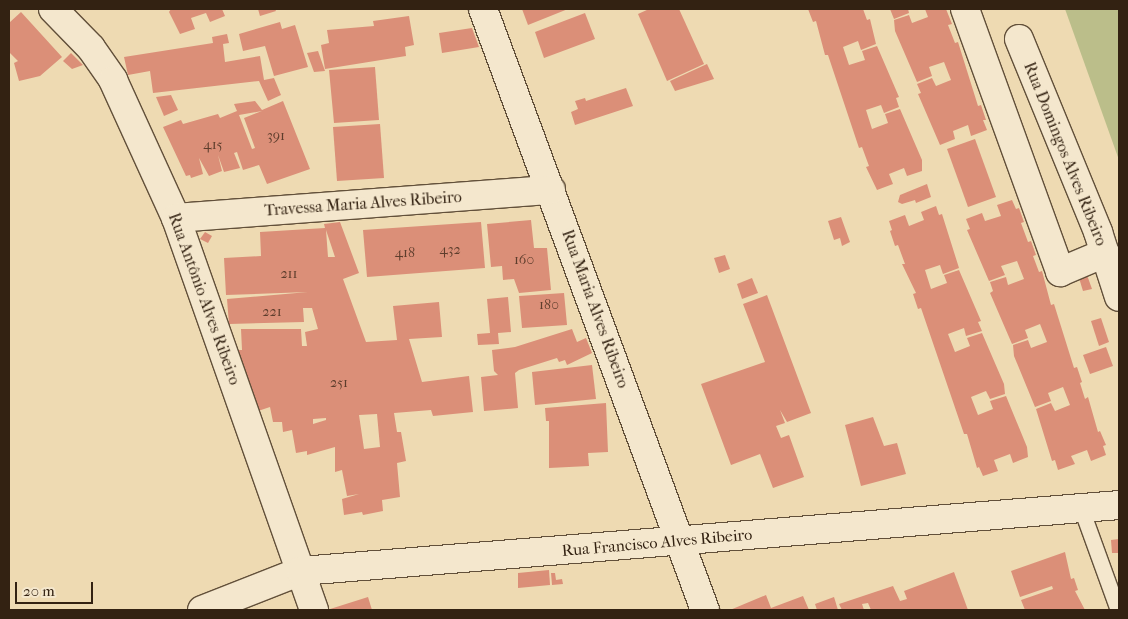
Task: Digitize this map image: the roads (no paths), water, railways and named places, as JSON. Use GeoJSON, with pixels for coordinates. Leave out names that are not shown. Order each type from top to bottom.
{"type":"FeatureCollection","features":[{"type":"Feature","properties":{"kind":"street","name":"Rua Antônio Alves Ribeiro"},"geometry":{"type":"LineString","coordinates":[[53,9],[91,48],[113,80],[176,218],[314,610]]}},
{"type":"Feature","properties":{"kind":"street","name":"Rua Maria Alves Ribeiro"},"geometry":{"type":"LineString","coordinates":[[483,9],[682,542],[705,610]]}},
{"type":"Feature","properties":{"kind":"street"},"geometry":{"type":"LineString","coordinates":[[965,9],[1060,272],[1105,253]]}},
{"type":"Feature","properties":{"kind":"street","name":"Rua Domingos Alves Ribeiro"},"geometry":{"type":"LineString","coordinates":[[1019,39],[1105,253],[1119,298]]}},
{"type":"Feature","properties":{"kind":"street","name":"Travessa Maria Alves Ribeiro"},"geometry":{"type":"LineString","coordinates":[[176,218],[551,190]]}},
{"type":"Feature","properties":{"kind":"street","name":"Rua Francisco Alves Ribeiro"},"geometry":{"type":"LineString","coordinates":[[202,610],[301,571],[682,542],[1119,505]]}},
{"type":"Feature","properties":{"kind":"lane"},"geometry":{"type":"LineString","coordinates":[[1081,508],[1118,610]]}}]}
